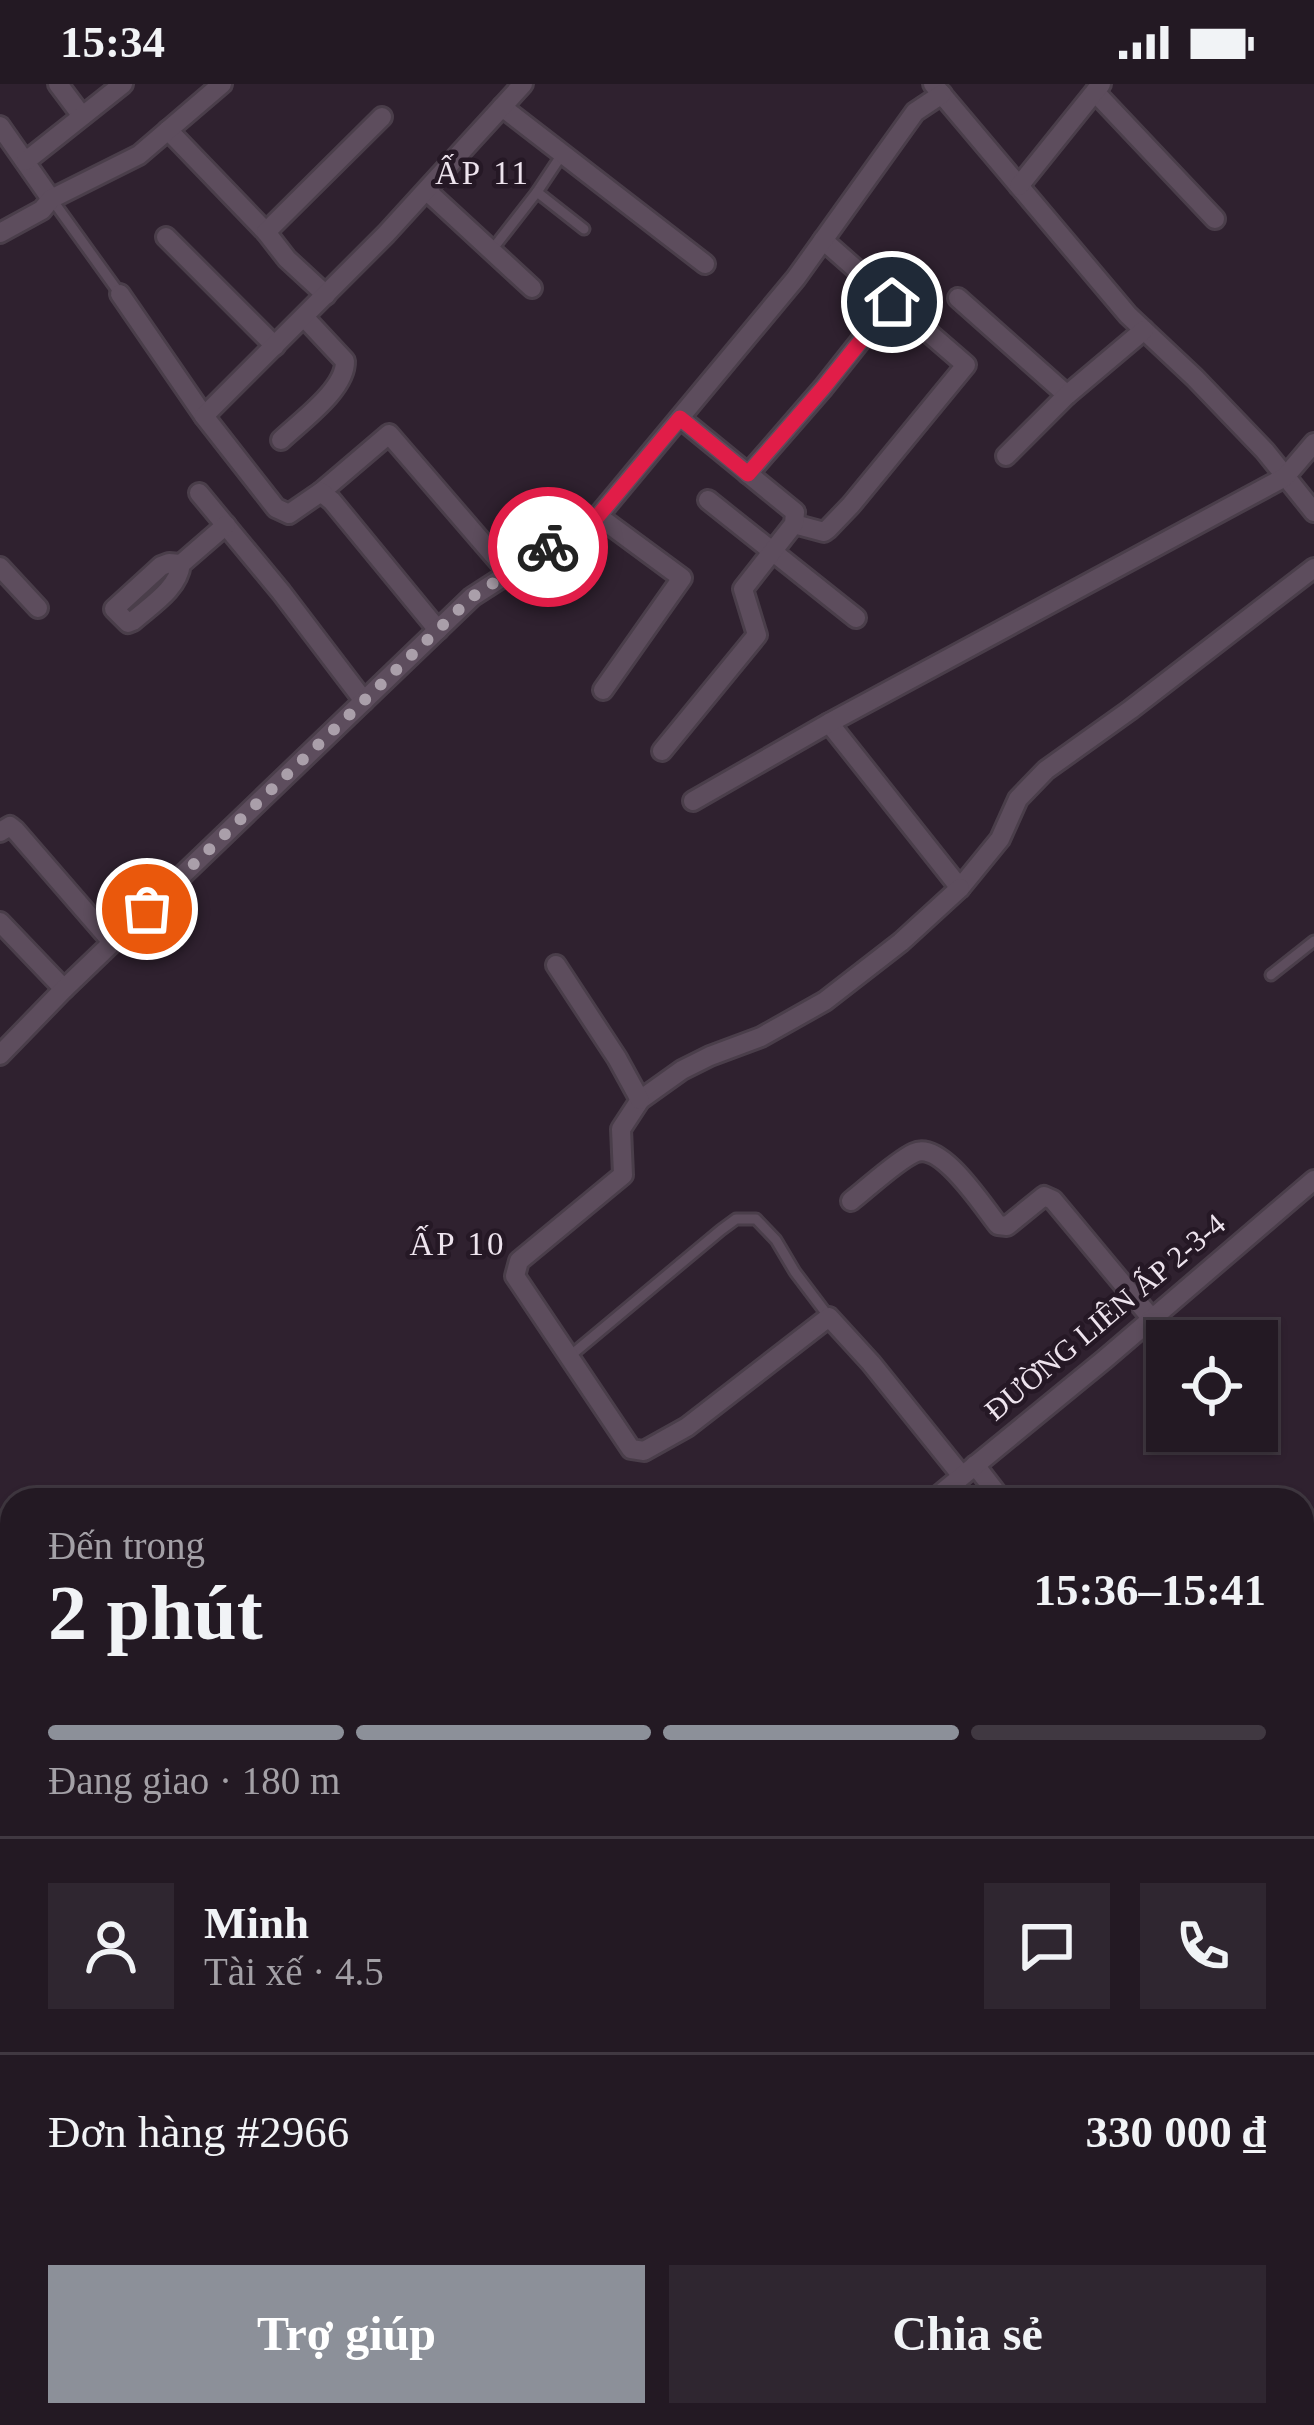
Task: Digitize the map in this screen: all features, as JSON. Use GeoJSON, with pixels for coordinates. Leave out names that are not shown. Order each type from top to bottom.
{"type":"FeatureCollection","features":[{"type":"Feature","properties":{"kind":"street"},"geometry":{"type":"LineString","coordinates":[[58,84],[82,116]]}},
{"type":"Feature","properties":{"kind":"street"},"geometry":{"type":"LineString","coordinates":[[26,160],[123,84]]}},
{"type":"Feature","properties":{"kind":"street"},"geometry":{"type":"LineString","coordinates":[[0,233],[42,210],[51,199],[139,155],[222,84]]}},
{"type":"Feature","properties":{"kind":"street"},"geometry":{"type":"LineString","coordinates":[[204,416],[427,191],[523,84]]}},
{"type":"Feature","properties":{"kind":"street"},"geometry":{"type":"LineString","coordinates":[[1019,186],[1098,88],[1215,219]]}},
{"type":"Feature","properties":{"kind":"street"},"geometry":{"type":"LineString","coordinates":[[0,1055],[472,597],[598,516],[796,278],[915,112],[938,89],[1104,287],[1196,378],[1314,512]]}},
{"type":"Feature","properties":{"kind":"street"},"geometry":{"type":"LineString","coordinates":[[502,107],[705,264]]}},
{"type":"Feature","properties":{"kind":"street"},"geometry":{"type":"LineString","coordinates":[[266,232],[382,117]]}},
{"type":"Feature","properties":{"kind":"street"},"geometry":{"type":"LineString","coordinates":[[0,125],[51,199]]}},
{"type":"Feature","properties":{"kind":"street"},"geometry":{"type":"LineString","coordinates":[[167,130],[326,295]]}},
{"type":"Feature","properties":{"kind":"street"},"geometry":{"type":"LineString","coordinates":[[427,191],[532,288]]}},
{"type":"Feature","properties":{"kind":"street"},"geometry":{"type":"LineString","coordinates":[[166,237],[275,346]]}},
{"type":"Feature","properties":{"kind":"street"},"geometry":{"type":"LineString","coordinates":[[794,524],[828,529],[966,365],[824,240]]}},
{"type":"Feature","properties":{"kind":"street"},"geometry":{"type":"LineString","coordinates":[[120,293],[204,416],[276,508],[289,514],[389,434],[508,572]]}},
{"type":"Feature","properties":{"kind":"street"},"geometry":{"type":"LineString","coordinates":[[958,298],[1066,395]]}},
{"type":"Feature","properties":{"kind":"street"},"geometry":{"type":"LineString","coordinates":[[748,474],[892,302]]}},
{"type":"Feature","properties":{"kind":"street"},"geometry":{"type":"LineString","coordinates":[[281,440],[340,384],[346,371],[345,361],[304,316]]}},
{"type":"Feature","properties":{"kind":"street"},"geometry":{"type":"LineString","coordinates":[[1006,457],[1066,395],[1144,330]]}},
{"type":"Feature","properties":{"kind":"street"},"geometry":{"type":"LineString","coordinates":[[662,751],[757,635],[743,589],[794,524],[795,512],[680,418]]}},
{"type":"Feature","properties":{"kind":"street"},"geometry":{"type":"LineString","coordinates":[[693,801],[1285,476],[1314,443]]}},
{"type":"Feature","properties":{"kind":"street"},"geometry":{"type":"LineString","coordinates":[[321,492],[438,630]]}},
{"type":"Feature","properties":{"kind":"street"},"geometry":{"type":"LineString","coordinates":[[199,493],[364,701]]}},
{"type":"Feature","properties":{"kind":"street"},"geometry":{"type":"LineString","coordinates":[[708,500],[856,618]]}},
{"type":"Feature","properties":{"kind":"street"},"geometry":{"type":"LineString","coordinates":[[598,516],[682,578],[603,690]]}},
{"type":"Feature","properties":{"kind":"street"},"geometry":{"type":"LineString","coordinates":[[181,564],[226,526]]}},
{"type":"Feature","properties":{"kind":"street"},"geometry":{"type":"LineString","coordinates":[[0,567],[38,608]]}},
{"type":"Feature","properties":{"kind":"street"},"geometry":{"type":"LineString","coordinates":[[989,1488],[829,1317],[687,1427],[644,1450],[631,1449],[515,1276],[519,1261],[623,1175],[621,1129],[640,1100],[682,1070],[761,1037],[825,1001],[902,942],[960,888],[1000,839],[1018,799],[1046,770],[1314,568]]}},
{"type":"Feature","properties":{"kind":"street"},"geometry":{"type":"LineString","coordinates":[[829,723],[960,888]]}},
{"type":"Feature","properties":{"kind":"street"},"geometry":{"type":"LineString","coordinates":[[0,832],[10,826],[15,830],[112,942]]}},
{"type":"Feature","properties":{"kind":"street"},"geometry":{"type":"LineString","coordinates":[[0,922],[64,989]]}},
{"type":"Feature","properties":{"kind":"street"},"geometry":{"type":"LineString","coordinates":[[556,965],[640,1100]]}},
{"type":"Feature","properties":{"kind":"street"},"geometry":{"type":"LineString","coordinates":[[851,1201],[916,1152],[929,1150],[947,1162],[998,1225],[1007,1226],[1044,1196],[1053,1200],[1152,1318]]}},
{"type":"Feature","properties":{"kind":"street","name":"ĐƯỜNG LIÊN ẤP 2-3-4"},"geometry":{"type":"LineString","coordinates":[[947,1488],[1314,1180]]}},
{"type":"Feature","properties":{"kind":"lane"},"geometry":{"type":"LineString","coordinates":[[491,251],[563,153]]}},
{"type":"Feature","properties":{"kind":"lane"},"geometry":{"type":"LineString","coordinates":[[537,192],[584,229]]}},
{"type":"Feature","properties":{"kind":"lane"},"geometry":{"type":"LineString","coordinates":[[51,199],[120,293]]}},
{"type":"Feature","properties":{"kind":"lane"},"geometry":{"type":"LineString","coordinates":[[1271,975],[1314,940]]}},
{"type":"Feature","properties":{"kind":"lane"},"geometry":{"type":"LineString","coordinates":[[570,1356],[721,1230],[742,1218],[756,1219],[776,1240],[829,1317]]}},
{"type":"Feature","properties":{"kind":"way so far"},"geometry":{"type":"LineString","coordinates":[[147,909],[472,597],[548,547]]}},
{"type":"Feature","properties":{"kind":"district","name":"ẤP 11"},"geometry":{"type":"Point","coordinates":[483,172]}},
{"type":"Feature","properties":{"kind":"district","name":"ẤP 10"},"geometry":{"type":"Point","coordinates":[458,1243]}},
{"type":"Feature","properties":{"kind":"route"},"geometry":{"type":"LineString","coordinates":[[548,547],[598,516],[680,418],[748,474],[892,302]]}}]}
